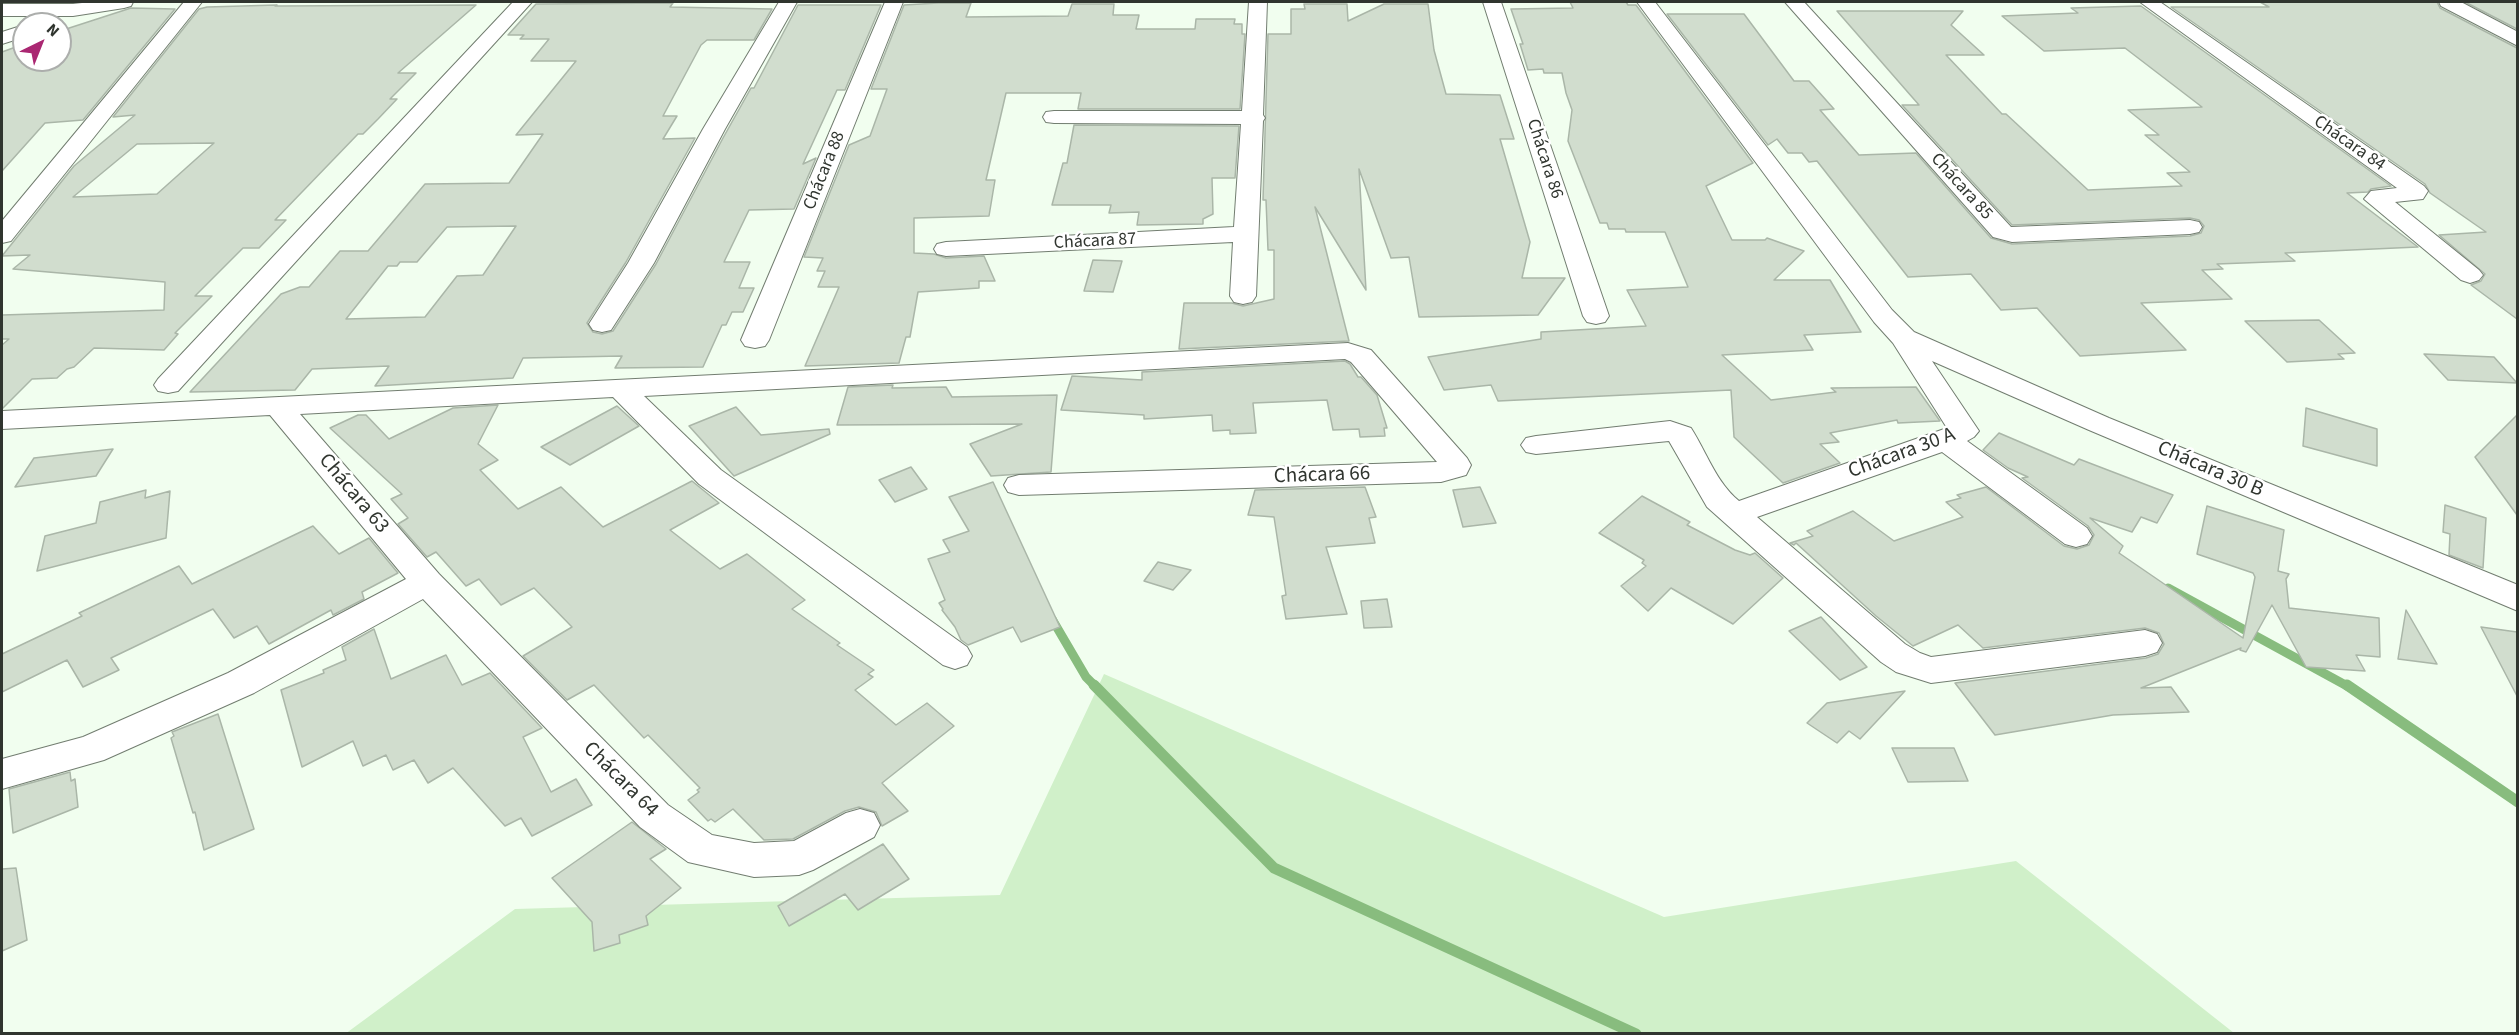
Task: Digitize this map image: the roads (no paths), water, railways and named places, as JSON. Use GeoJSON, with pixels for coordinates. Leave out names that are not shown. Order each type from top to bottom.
{"type":"FeatureCollection","features":[{"type":"Feature","properties":{"kind":"street"},"geometry":{"type":"LineString","coordinates":[[70,12],[107,3],[124,2]]}},
{"type":"Feature","properties":{"kind":"street"},"geometry":{"type":"LineString","coordinates":[[2,236],[193,2]]}},
{"type":"Feature","properties":{"kind":"street"},"geometry":{"type":"LineString","coordinates":[[168,385],[523,2]]}},
{"type":"Feature","properties":{"kind":"street"},"geometry":{"type":"LineString","coordinates":[[602,324],[641,263],[714,129],[788,2]]}},
{"type":"Feature","properties":{"kind":"street","name":"Chácara 88"},"geometry":{"type":"LineString","coordinates":[[755,340],[894,2]]}},
{"type":"Feature","properties":{"kind":"street"},"geometry":{"type":"LineString","coordinates":[[1243,296],[1245,234],[1254,118],[1258,2]]}},
{"type":"Feature","properties":{"kind":"street","name":"Chácara 86"},"geometry":{"type":"LineString","coordinates":[[1492,2],[1596,316]]}},
{"type":"Feature","properties":{"kind":"street"},"geometry":{"type":"LineString","coordinates":[[1646,2],[1883,316],[1904,338]]}},
{"type":"Feature","properties":{"kind":"street","name":"Chácara 85"},"geometry":{"type":"LineString","coordinates":[[1794,2],[2002,232],[2012,235],[2190,226]]}},
{"type":"Feature","properties":{"kind":"street","name":"Chácara 84"},"geometry":{"type":"LineString","coordinates":[[2150,2],[2416,191],[2415,194],[2379,195],[2376,199],[2470,275]]}},
{"type":"Feature","properties":{"kind":"street"},"geometry":{"type":"LineString","coordinates":[[2448,2],[2517,40]]}},
{"type":"Feature","properties":{"kind":"street"},"geometry":{"type":"LineString","coordinates":[[1054,117],[1254,118]]}},
{"type":"Feature","properties":{"kind":"street","name":"Chácara 87"},"geometry":{"type":"LineString","coordinates":[[946,249],[1245,234]]}},
{"type":"Feature","properties":{"kind":"street","name":"Chácara 30 A"},"geometry":{"type":"LineString","coordinates":[[1734,514],[1947,440],[1964,431],[1904,338]]}},
{"type":"Feature","properties":{"kind":"street","name":"Chácara 30 B"},"geometry":{"type":"LineString","coordinates":[[1904,338],[2110,428],[2517,599]]}},
{"type":"Feature","properties":{"kind":"street","name":"Chácara 66"},"geometry":{"type":"LineString","coordinates":[[618,387],[1353,352],[1361,356],[1454,461],[1455,468],[1449,471],[1429,473],[1019,485]]}},
{"type":"Feature","properties":{"kind":"street"},"geometry":{"type":"LineString","coordinates":[[2,420],[618,387],[710,477],[955,657]]}},
{"type":"Feature","properties":{"kind":"street","name":"Chácara 63"},"geometry":{"type":"LineString","coordinates":[[278,406],[427,582]]}},
{"type":"Feature","properties":{"kind":"street"},"geometry":{"type":"LineString","coordinates":[[1536,445],[1663,431],[1676,432],[1681,435],[1718,500],[1893,653],[1908,663],[1931,670],[2145,644]]}},
{"type":"Feature","properties":{"kind":"street"},"geometry":{"type":"LineString","coordinates":[[1947,440],[2076,536]]}},
{"type":"Feature","properties":{"kind":"street"},"geometry":{"type":"LineString","coordinates":[[2,774],[91,750],[241,683],[427,582]]}},
{"type":"Feature","properties":{"kind":"street","name":"Chácara 64"},"geometry":{"type":"LineString","coordinates":[[427,582],[654,816],[702,850],[754,860],[799,858],[860,825]]}},
{"type":"Feature","properties":{"kind":"waterway"},"geometry":{"type":"LineString","coordinates":[[2168,588],[2349,687]]}},
{"type":"Feature","properties":{"kind":"waterway"},"geometry":{"type":"LineString","coordinates":[[1052,619],[1086,677],[1094,685]]}},
{"type":"Feature","properties":{"kind":"waterway"},"geometry":{"type":"LineString","coordinates":[[1094,685],[1274,868],[1636,1034]]}},
{"type":"Feature","properties":{"kind":"waterway"},"geometry":{"type":"LineString","coordinates":[[2347,685],[2518,802]]}}]}
